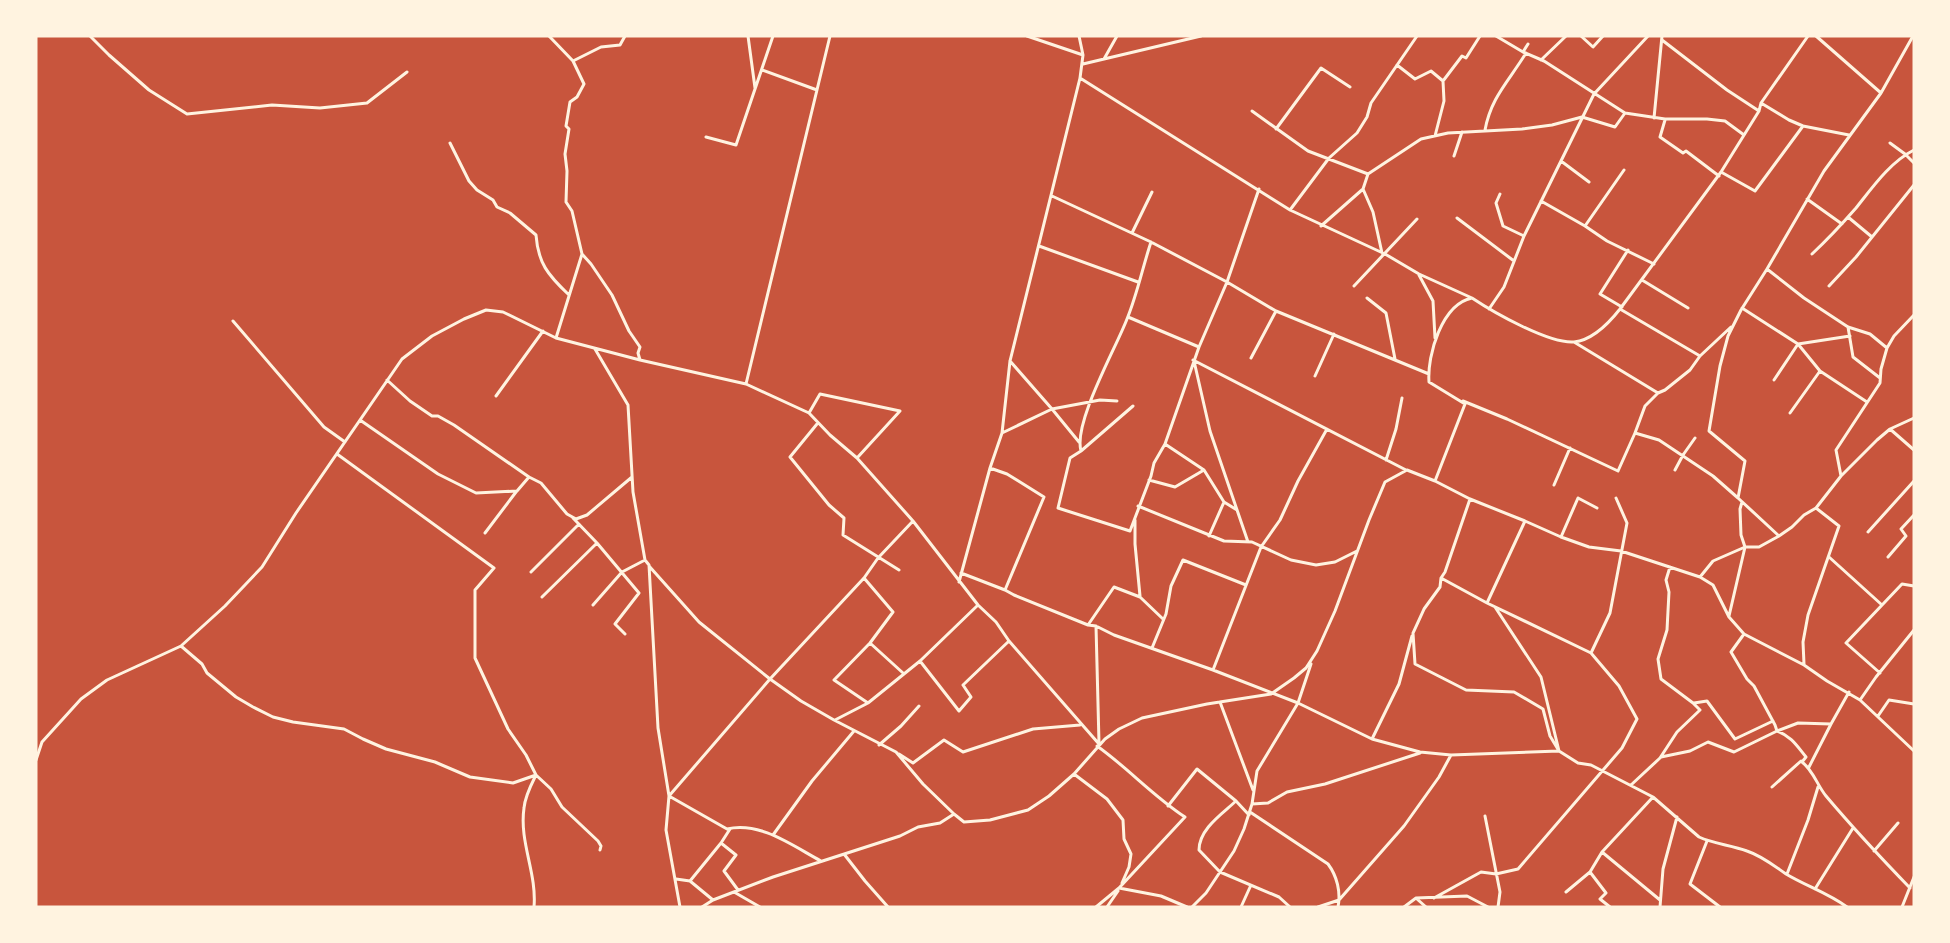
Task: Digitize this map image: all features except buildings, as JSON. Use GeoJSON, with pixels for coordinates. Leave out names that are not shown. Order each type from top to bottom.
{"type":"FeatureCollection","features":[{"type":"Feature","properties":{"kind":"street"},"geometry":{"type":"LineString","coordinates":[[90,36],[109,56],[149,90],[187,114],[272,105],[320,108],[367,103],[407,72]]}},
{"type":"Feature","properties":{"kind":"street"},"geometry":{"type":"LineString","coordinates":[[549,36],[573,61],[584,84],[577,97],[570,102],[566,126],[569,129],[565,154],[567,171],[566,202],[572,211],[582,254],[612,295],[628,331],[640,347],[638,353],[640,360]]}},
{"type":"Feature","properties":{"kind":"street"},"geometry":{"type":"LineString","coordinates":[[573,61],[601,46],[620,45],[625,36]]}},
{"type":"Feature","properties":{"kind":"street"},"geometry":{"type":"LineString","coordinates":[[748,36],[755,89]]}},
{"type":"Feature","properties":{"kind":"street"},"geometry":{"type":"LineString","coordinates":[[706,137],[736,145],[773,36]]}},
{"type":"Feature","properties":{"kind":"street"},"geometry":{"type":"LineString","coordinates":[[746,384],[830,36]]}},
{"type":"Feature","properties":{"kind":"street"},"geometry":{"type":"LineString","coordinates":[[1026,36],[1083,55]]}},
{"type":"Feature","properties":{"kind":"street"},"geometry":{"type":"LineString","coordinates":[[959,582],[990,468],[1002,433],[1010,361],[1083,64],[1080,36]]}},
{"type":"Feature","properties":{"kind":"street"},"geometry":{"type":"LineString","coordinates":[[1104,59],[1117,36]]}},
{"type":"Feature","properties":{"kind":"street"},"geometry":{"type":"LineString","coordinates":[[1083,64],[1201,36]]}},
{"type":"Feature","properties":{"kind":"street"},"geometry":{"type":"LineString","coordinates":[[1290,210],[1329,158],[1357,133],[1367,117],[1371,103],[1416,36]]}},
{"type":"Feature","properties":{"kind":"street"},"geometry":{"type":"LineString","coordinates":[[1435,136],[1444,101],[1443,81],[1462,56],[1466,58],[1480,36]]}},
{"type":"Feature","properties":{"kind":"street"},"geometry":{"type":"LineString","coordinates":[[1496,36],[1540,61],[1544,61],[1624,113],[1665,119],[1725,121],[1744,134]]}},
{"type":"Feature","properties":{"kind":"street"},"geometry":{"type":"LineString","coordinates":[[1540,61],[1566,36]]}},
{"type":"Feature","properties":{"kind":"street"},"geometry":{"type":"LineString","coordinates":[[1581,36],[1593,47],[1603,36]]}},
{"type":"Feature","properties":{"kind":"street"},"geometry":{"type":"LineString","coordinates":[[1489,309],[1504,287],[1524,236],[1594,94],[1648,36]]}},
{"type":"Feature","properties":{"kind":"street"},"geometry":{"type":"LineString","coordinates":[[1574,342],[1591,337],[1603,328],[1621,308],[1720,174],[1759,112],[1761,103],[1808,36]]}},
{"type":"Feature","properties":{"kind":"street"},"geometry":{"type":"LineString","coordinates":[[1816,36],[1881,93]]}},
{"type":"Feature","properties":{"kind":"street"},"geometry":{"type":"LineString","coordinates":[[1738,498],[1746,461],[1709,431],[1720,366],[1728,336],[1742,308],[1807,199],[1849,135],[1881,93],[1913,36]]}},
{"type":"Feature","properties":{"kind":"street"},"geometry":{"type":"LineString","coordinates":[[1662,38],[1727,90],[1759,112]]}},
{"type":"Feature","properties":{"kind":"street"},"geometry":{"type":"LineString","coordinates":[[1654,118],[1662,38]]}},
{"type":"Feature","properties":{"kind":"street"},"geometry":{"type":"LineString","coordinates":[[1485,130],[1489,110],[1494,100],[1525,53],[1528,44]]}},
{"type":"Feature","properties":{"kind":"street"},"geometry":{"type":"LineString","coordinates":[[1397,65],[1415,79],[1431,71],[1443,81]]}},
{"type":"Feature","properties":{"kind":"street"},"geometry":{"type":"LineString","coordinates":[[1276,129],[1321,68],[1350,87]]}},
{"type":"Feature","properties":{"kind":"street"},"geometry":{"type":"LineString","coordinates":[[762,70],[817,90]]}},
{"type":"Feature","properties":{"kind":"street"},"geometry":{"type":"LineString","coordinates":[[1080,78],[1290,210],[1384,254],[1419,274],[1472,298],[1489,309],[1549,338],[1574,342],[1658,393]]}},
{"type":"Feature","properties":{"kind":"street"},"geometry":{"type":"LineString","coordinates":[[1761,103],[1788,120],[1803,126],[1849,135]]}},
{"type":"Feature","properties":{"kind":"street"},"geometry":{"type":"LineString","coordinates":[[1252,111],[1308,151],[1368,174]]}},
{"type":"Feature","properties":{"kind":"street"},"geometry":{"type":"LineString","coordinates":[[1321,226],[1363,189],[1368,174],[1421,139],[1462,132],[1522,129],[1582,117],[1615,127],[1624,113]]}},
{"type":"Feature","properties":{"kind":"street"},"geometry":{"type":"LineString","coordinates":[[1665,119],[1660,137],[1683,153],[1686,151],[1720,174],[1755,191],[1803,126]]}},
{"type":"Feature","properties":{"kind":"street"},"geometry":{"type":"LineString","coordinates":[[1454,156],[1462,132]]}},
{"type":"Feature","properties":{"kind":"street"},"geometry":{"type":"LineString","coordinates":[[450,143],[469,181],[477,190],[493,200],[497,207],[510,213],[536,236],[538,254],[553,279],[568,294]]}},
{"type":"Feature","properties":{"kind":"street"},"geometry":{"type":"LineString","coordinates":[[1890,143],[1905,154],[1914,164]]}},
{"type":"Feature","properties":{"kind":"street"},"geometry":{"type":"LineString","coordinates":[[1812,254],[1842,224],[1882,176],[1905,154],[1914,150]]}},
{"type":"Feature","properties":{"kind":"street"},"geometry":{"type":"LineString","coordinates":[[1561,161],[1589,182]]}},
{"type":"Feature","properties":{"kind":"street"},"geometry":{"type":"LineString","coordinates":[[1585,226],[1624,170]]}},
{"type":"Feature","properties":{"kind":"street"},"geometry":{"type":"LineString","coordinates":[[1829,286],[1914,185]]}},
{"type":"Feature","properties":{"kind":"street"},"geometry":{"type":"LineString","coordinates":[[1133,406],[1081,451],[1070,458],[1058,508],[1130,531],[1154,463],[1165,444],[1198,347],[1227,282],[1259,189]]}},
{"type":"Feature","properties":{"kind":"street"},"geometry":{"type":"LineString","coordinates":[[1363,189],[1373,212],[1384,254]]}},
{"type":"Feature","properties":{"kind":"street"},"geometry":{"type":"LineString","coordinates":[[1132,233],[1152,192]]}},
{"type":"Feature","properties":{"kind":"street"},"geometry":{"type":"LineString","coordinates":[[1500,194],[1496,204],[1504,226],[1524,236]]}},
{"type":"Feature","properties":{"kind":"street"},"geometry":{"type":"LineString","coordinates":[[1052,196],[1151,242],[1227,282],[1276,311],[1428,374]]}},
{"type":"Feature","properties":{"kind":"street"},"geometry":{"type":"LineString","coordinates":[[1807,199],[1842,224]]}},
{"type":"Feature","properties":{"kind":"street"},"geometry":{"type":"LineString","coordinates":[[1541,201],[1607,241],[1654,264]]}},
{"type":"Feature","properties":{"kind":"street"},"geometry":{"type":"LineString","coordinates":[[1848,217],[1872,237]]}},
{"type":"Feature","properties":{"kind":"street"},"geometry":{"type":"LineString","coordinates":[[1457,218],[1514,261]]}},
{"type":"Feature","properties":{"kind":"street"},"geometry":{"type":"LineString","coordinates":[[1354,286],[1417,219]]}},
{"type":"Feature","properties":{"kind":"street"},"geometry":{"type":"LineString","coordinates":[[1079,443],[1089,403],[1128,317],[1151,242]]}},
{"type":"Feature","properties":{"kind":"street"},"geometry":{"type":"LineString","coordinates":[[1039,246],[1138,282]]}},
{"type":"Feature","properties":{"kind":"street"},"geometry":{"type":"LineString","coordinates":[[1628,250],[1600,294],[1700,356]]}},
{"type":"Feature","properties":{"kind":"street"},"geometry":{"type":"LineString","coordinates":[[556,338],[568,294],[582,254]]}},
{"type":"Feature","properties":{"kind":"street"},"geometry":{"type":"LineString","coordinates":[[1767,269],[1804,298],[1848,327],[1870,334],[1886,348]]}},
{"type":"Feature","properties":{"kind":"street"},"geometry":{"type":"LineString","coordinates":[[1419,274],[1433,302],[1435,338],[1428,374],[1429,382],[1465,404],[1435,481]]}},
{"type":"Feature","properties":{"kind":"street"},"geometry":{"type":"LineString","coordinates":[[1642,280],[1688,308]]}},
{"type":"Feature","properties":{"kind":"street"},"geometry":{"type":"LineString","coordinates":[[1367,298],[1386,313],[1395,360]]}},
{"type":"Feature","properties":{"kind":"street"},"geometry":{"type":"LineString","coordinates":[[1435,338],[1458,304],[1472,298]]}},
{"type":"Feature","properties":{"kind":"street"},"geometry":{"type":"LineString","coordinates":[[1742,308],[1798,344],[1820,371],[1867,402]]}},
{"type":"Feature","properties":{"kind":"street"},"geometry":{"type":"LineString","coordinates":[[36,760],[42,742],[81,699],[107,680],[182,646],[225,606],[262,567],[296,513],[402,360],[432,336],[464,319],[486,310],[503,312],[556,338],[640,360],[746,384],[808,413],[817,424],[857,458],[913,521],[959,582],[978,605],[996,622],[1009,641],[1098,745],[1120,762],[1168,806],[1185,817],[1119,888],[1096,907]]}},
{"type":"Feature","properties":{"kind":"street"},"geometry":{"type":"LineString","coordinates":[[1251,358],[1276,311]]}},
{"type":"Feature","properties":{"kind":"street"},"geometry":{"type":"LineString","coordinates":[[1840,476],[1836,450],[1880,383],[1886,348],[1894,336],[1914,315]]}},
{"type":"Feature","properties":{"kind":"street"},"geometry":{"type":"LineString","coordinates":[[1128,317],[1198,347]]}},
{"type":"Feature","properties":{"kind":"street"},"geometry":{"type":"LineString","coordinates":[[232,321],[324,427],[345,442]]}},
{"type":"Feature","properties":{"kind":"street"},"geometry":{"type":"LineString","coordinates":[[1455,398],[1507,419],[1618,471],[1645,406],[1658,393],[1665,390],[1690,370],[1700,356],[1734,324]]}},
{"type":"Feature","properties":{"kind":"street"},"geometry":{"type":"LineString","coordinates":[[1848,327],[1853,357],[1880,378]]}},
{"type":"Feature","properties":{"kind":"street"},"geometry":{"type":"LineString","coordinates":[[496,396],[543,330]]}},
{"type":"Feature","properties":{"kind":"street"},"geometry":{"type":"LineString","coordinates":[[1315,376],[1334,334]]}},
{"type":"Feature","properties":{"kind":"street"},"geometry":{"type":"LineString","coordinates":[[1774,380],[1798,344],[1850,336]]}},
{"type":"Feature","properties":{"kind":"street"},"geometry":{"type":"LineString","coordinates":[[595,348],[628,405],[632,477],[637,519],[645,560],[699,622],[770,679],[834,720],[879,745],[896,752],[912,763],[944,740],[963,752],[1033,729],[1081,725]]}},
{"type":"Feature","properties":{"kind":"street"},"geometry":{"type":"LineString","coordinates":[[1194,360],[1386,460],[1435,481],[1470,499],[1561,538],[1589,547],[1621,551],[1700,577],[1713,585],[1729,617],[1744,634],[1804,665],[1827,681],[1849,692],[1878,716],[1914,751]]}},
{"type":"Feature","properties":{"kind":"street"},"geometry":{"type":"LineString","coordinates":[[1194,360],[1210,430],[1248,542]]}},
{"type":"Feature","properties":{"kind":"street"},"geometry":{"type":"LineString","coordinates":[[1010,361],[1079,443],[1081,451]]}},
{"type":"Feature","properties":{"kind":"street"},"geometry":{"type":"LineString","coordinates":[[1790,413],[1820,371]]}},
{"type":"Feature","properties":{"kind":"street"},"geometry":{"type":"LineString","coordinates":[[387,380],[410,401],[432,416],[438,416],[454,425],[540,483],[567,514],[579,524],[639,593],[615,624],[625,634]]}},
{"type":"Feature","properties":{"kind":"street"},"geometry":{"type":"LineString","coordinates":[[808,413],[820,394],[900,411],[857,458]]}},
{"type":"Feature","properties":{"kind":"street"},"geometry":{"type":"LineString","coordinates":[[1386,460],[1396,429],[1402,398]]}},
{"type":"Feature","properties":{"kind":"street"},"geometry":{"type":"LineString","coordinates":[[1002,433],[1052,409],[1100,400],[1117,401]]}},
{"type":"Feature","properties":{"kind":"street"},"geometry":{"type":"LineString","coordinates":[[1700,577],[1713,561],[1745,547],[1759,547],[1792,528],[1804,515],[1816,508],[1840,476],[1890,429],[1914,418]]}},
{"type":"Feature","properties":{"kind":"street"},"geometry":{"type":"LineString","coordinates":[[360,420],[438,474],[476,493],[517,491]]}},
{"type":"Feature","properties":{"kind":"street"},"geometry":{"type":"LineString","coordinates":[[817,424],[790,457],[829,505],[844,518],[843,535],[899,570]]}},
{"type":"Feature","properties":{"kind":"street"},"geometry":{"type":"LineString","coordinates":[[1213,670],[1261,547],[1280,520],[1298,481],[1327,429]]}},
{"type":"Feature","properties":{"kind":"street"},"geometry":{"type":"LineString","coordinates":[[1890,429],[1914,450]]}},
{"type":"Feature","properties":{"kind":"street"},"geometry":{"type":"LineString","coordinates":[[1635,433],[1659,440],[1683,455],[1738,498],[1779,536]]}},
{"type":"Feature","properties":{"kind":"street"},"geometry":{"type":"LineString","coordinates":[[1676,470],[1683,455],[1695,438]]}},
{"type":"Feature","properties":{"kind":"street"},"geometry":{"type":"LineString","coordinates":[[1165,444],[1204,470],[1224,502],[1238,510]]}},
{"type":"Feature","properties":{"kind":"street"},"geometry":{"type":"LineString","coordinates":[[1554,485],[1570,448]]}},
{"type":"Feature","properties":{"kind":"street"},"geometry":{"type":"LineString","coordinates":[[337,454],[494,568],[475,590],[474,658],[508,728],[526,755],[536,775],[552,789],[562,807],[598,841],[601,846],[600,850]]}},
{"type":"Feature","properties":{"kind":"street"},"geometry":{"type":"LineString","coordinates":[[990,468],[1008,474],[1044,497],[1005,590]]}},
{"type":"Feature","properties":{"kind":"street"},"geometry":{"type":"LineString","coordinates":[[1149,480],[1174,487],[1204,470]]}},
{"type":"Feature","properties":{"kind":"street"},"geometry":{"type":"LineString","coordinates":[[1192,907],[1206,893],[1234,850],[1252,804],[1258,771],[1264,757],[1298,703],[1312,661],[1335,612],[1385,482],[1407,470]]}},
{"type":"Feature","properties":{"kind":"street"},"geometry":{"type":"LineString","coordinates":[[485,533],[529,477]]}},
{"type":"Feature","properties":{"kind":"street"},"geometry":{"type":"LineString","coordinates":[[573,518],[576,519],[587,515],[632,477]]}},
{"type":"Feature","properties":{"kind":"street"},"geometry":{"type":"LineString","coordinates":[[1868,532],[1914,481]]}},
{"type":"Feature","properties":{"kind":"street"},"geometry":{"type":"LineString","coordinates":[[1561,538],[1578,498],[1596,508]]}},
{"type":"Feature","properties":{"kind":"street"},"geometry":{"type":"LineString","coordinates":[[1591,653],[1610,613],[1627,523],[1616,498]]}},
{"type":"Feature","properties":{"kind":"street"},"geometry":{"type":"LineString","coordinates":[[1372,739],[1399,684],[1413,633],[1424,609],[1440,588],[1441,578],[1445,572],[1470,499]]}},
{"type":"Feature","properties":{"kind":"street"},"geometry":{"type":"LineString","coordinates":[[1209,536],[1224,502]]}},
{"type":"Feature","properties":{"kind":"street"},"geometry":{"type":"LineString","coordinates":[[1729,617],[1745,547],[1741,535],[1740,509],[1742,502]]}},
{"type":"Feature","properties":{"kind":"street"},"geometry":{"type":"LineString","coordinates":[[1138,506],[1209,536],[1224,541],[1248,542],[1291,560],[1316,566],[1335,562],[1358,550]]}},
{"type":"Feature","properties":{"kind":"street"},"geometry":{"type":"LineString","coordinates":[[1804,665],[1803,642],[1806,624],[1839,526],[1816,508]]}},
{"type":"Feature","properties":{"kind":"street"},"geometry":{"type":"LineString","coordinates":[[1888,557],[1906,536],[1901,529],[1914,515]]}},
{"type":"Feature","properties":{"kind":"street"},"geometry":{"type":"LineString","coordinates":[[1135,516],[1135,544],[1140,597]]}},
{"type":"Feature","properties":{"kind":"street"},"geometry":{"type":"LineString","coordinates":[[669,796],[770,679],[864,578],[878,558],[913,521]]}},
{"type":"Feature","properties":{"kind":"street"},"geometry":{"type":"LineString","coordinates":[[1487,603],[1525,521]]}},
{"type":"Feature","properties":{"kind":"street"},"geometry":{"type":"LineString","coordinates":[[531,572],[579,524]]}},
{"type":"Feature","properties":{"kind":"street"},"geometry":{"type":"LineString","coordinates":[[542,597],[597,544]]}},
{"type":"Feature","properties":{"kind":"street"},"geometry":{"type":"LineString","coordinates":[[1829,557],[1882,605]]}},
{"type":"Feature","properties":{"kind":"street"},"geometry":{"type":"LineString","coordinates":[[593,605],[622,572],[645,560]]}},
{"type":"Feature","properties":{"kind":"street"},"geometry":{"type":"LineString","coordinates":[[1152,648],[1163,619],[1171,586],[1183,560],[1246,585]]}},
{"type":"Feature","properties":{"kind":"street"},"geometry":{"type":"LineString","coordinates":[[649,565],[658,728],[669,796],[666,830],[680,907]]}},
{"type":"Feature","properties":{"kind":"street"},"geometry":{"type":"LineString","coordinates":[[1631,785],[1660,758],[1678,732],[1700,710],[1661,679],[1658,659],[1667,630],[1669,592],[1666,580],[1670,568]]}},
{"type":"Feature","properties":{"kind":"street"},"geometry":{"type":"LineString","coordinates":[[961,573],[1088,625],[1096,626],[1114,635],[1298,703],[1372,739],[1420,752],[1450,755],[1559,751]]}},
{"type":"Feature","properties":{"kind":"street"},"geometry":{"type":"LineString","coordinates":[[864,578],[893,612],[870,643],[834,680],[868,703]]}},
{"type":"Feature","properties":{"kind":"street"},"geometry":{"type":"LineString","coordinates":[[1434,898],[1481,872],[1496,874],[1518,869],[1622,748],[1637,719],[1619,686],[1591,653],[1487,603],[1441,578]]}},
{"type":"Feature","properties":{"kind":"street"},"geometry":{"type":"LineString","coordinates":[[1880,673],[1846,643],[1902,584],[1914,586]]}},
{"type":"Feature","properties":{"kind":"street"},"geometry":{"type":"LineString","coordinates":[[1088,625],[1114,587],[1140,597],[1163,619]]}},
{"type":"Feature","properties":{"kind":"street"},"geometry":{"type":"LineString","coordinates":[[834,720],[868,703],[920,661],[978,605]]}},
{"type":"Feature","properties":{"kind":"street"},"geometry":{"type":"LineString","coordinates":[[1495,607],[1541,677],[1559,751]]}},
{"type":"Feature","properties":{"kind":"street"},"geometry":{"type":"LineString","coordinates":[[1096,626],[1098,745]]}},
{"type":"Feature","properties":{"kind":"street"},"geometry":{"type":"LineString","coordinates":[[1860,700],[1914,630]]}},
{"type":"Feature","properties":{"kind":"street"},"geometry":{"type":"LineString","coordinates":[[1413,633],[1415,664],[1466,690],[1514,692],[1543,710],[1550,736],[1559,751],[1578,763],[1591,765],[1653,797],[1699,837],[1707,841],[1746,850],[1815,889],[1834,897],[1847,907]]}},
{"type":"Feature","properties":{"kind":"street"},"geometry":{"type":"LineString","coordinates":[[1744,634],[1732,652],[1754,686],[1777,731],[1788,735],[1806,757]]}},
{"type":"Feature","properties":{"kind":"street"},"geometry":{"type":"LineString","coordinates":[[920,661],[960,711],[971,698],[963,685],[1009,641]]}},
{"type":"Feature","properties":{"kind":"street"},"geometry":{"type":"LineString","coordinates":[[870,643],[903,673]]}},
{"type":"Feature","properties":{"kind":"street"},"geometry":{"type":"LineString","coordinates":[[182,646],[202,664],[207,672],[236,696],[253,707],[273,716],[294,722],[344,728],[363,740],[386,749],[435,762],[470,777],[513,783],[536,775]]}},
{"type":"Feature","properties":{"kind":"street"},"geometry":{"type":"LineString","coordinates":[[896,752],[923,784],[964,822],[990,820],[1028,810],[1049,796],[1074,774],[1098,745],[1119,729],[1142,718],[1271,694],[1294,678],[1312,661]]}},
{"type":"Feature","properties":{"kind":"street"},"geometry":{"type":"LineString","coordinates":[[1809,767],[1830,724],[1849,692]]}},
{"type":"Feature","properties":{"kind":"street"},"geometry":{"type":"LineString","coordinates":[[1878,716],[1889,700],[1914,704]]}},
{"type":"Feature","properties":{"kind":"street"},"geometry":{"type":"LineString","coordinates":[[1693,703],[1707,701],[1735,739],[1773,721]]}},
{"type":"Feature","properties":{"kind":"street"},"geometry":{"type":"LineString","coordinates":[[1220,702],[1254,792]]}},
{"type":"Feature","properties":{"kind":"street"},"geometry":{"type":"LineString","coordinates":[[879,745],[901,726],[918,706]]}},
{"type":"Feature","properties":{"kind":"street"},"geometry":{"type":"LineString","coordinates":[[1660,758],[1690,751],[1708,742],[1734,752],[1798,723],[1830,724]]}},
{"type":"Feature","properties":{"kind":"street"},"geometry":{"type":"LineString","coordinates":[[773,835],[812,781],[854,731]]}},
{"type":"Feature","properties":{"kind":"street"},"geometry":{"type":"LineString","coordinates":[[36,744],[42,742]]}},
{"type":"Feature","properties":{"kind":"street"},"geometry":{"type":"LineString","coordinates":[[1252,804],[1268,803],[1287,792],[1325,784],[1420,752]]}},
{"type":"Feature","properties":{"kind":"street"},"geometry":{"type":"LineString","coordinates":[[1318,907],[1339,900],[1404,826],[1439,777],[1450,755]]}},
{"type":"Feature","properties":{"kind":"street"},"geometry":{"type":"LineString","coordinates":[[1806,757],[1802,762],[1809,767],[1818,786],[1853,828],[1910,888]]}},
{"type":"Feature","properties":{"kind":"street"},"geometry":{"type":"LineString","coordinates":[[1772,787],[1806,757]]}},
{"type":"Feature","properties":{"kind":"street"},"geometry":{"type":"LineString","coordinates":[[1168,806],[1197,769],[1249,813],[1328,864],[1336,874],[1338,907]]}},
{"type":"Feature","properties":{"kind":"street"},"geometry":{"type":"LineString","coordinates":[[1074,774],[1107,799],[1123,820],[1124,839],[1131,854],[1130,867],[1107,907]]}},
{"type":"Feature","properties":{"kind":"street"},"geometry":{"type":"LineString","coordinates":[[534,907],[534,878],[523,832],[524,807],[536,775]]}},
{"type":"Feature","properties":{"kind":"street"},"geometry":{"type":"LineString","coordinates":[[1787,874],[1808,820],[1818,786]]}},
{"type":"Feature","properties":{"kind":"street"},"geometry":{"type":"LineString","coordinates":[[669,796],[727,829],[740,826],[773,835],[821,861]]}},
{"type":"Feature","properties":{"kind":"street"},"geometry":{"type":"LineString","coordinates":[[1566,892],[1590,872],[1602,852],[1653,797]]}},
{"type":"Feature","properties":{"kind":"street"},"geometry":{"type":"LineString","coordinates":[[1236,801],[1209,826],[1199,844],[1199,850],[1220,872],[1279,897],[1290,907]]}},
{"type":"Feature","properties":{"kind":"street"},"geometry":{"type":"LineString","coordinates":[[702,907],[713,900],[736,891],[843,853],[900,836],[918,827],[940,823],[954,814]]}},
{"type":"Feature","properties":{"kind":"street"},"geometry":{"type":"LineString","coordinates":[[1485,816],[1500,892],[1498,907]]}},
{"type":"Feature","properties":{"kind":"street"},"geometry":{"type":"LineString","coordinates":[[1660,907],[1663,869],[1677,817]]}},
{"type":"Feature","properties":{"kind":"street"},"geometry":{"type":"LineString","coordinates":[[1874,851],[1898,823]]}},
{"type":"Feature","properties":{"kind":"street"},"geometry":{"type":"LineString","coordinates":[[690,881],[731,828]]}},
{"type":"Feature","properties":{"kind":"street"},"geometry":{"type":"LineString","coordinates":[[1815,889],[1853,828]]}},
{"type":"Feature","properties":{"kind":"street"},"geometry":{"type":"LineString","coordinates":[[1707,841],[1690,884],[1720,907]]}},
{"type":"Feature","properties":{"kind":"street"},"geometry":{"type":"LineString","coordinates":[[721,843],[736,855],[724,871],[736,891],[760,907]]}},
{"type":"Feature","properties":{"kind":"street"},"geometry":{"type":"LineString","coordinates":[[1602,852],[1660,900]]}},
{"type":"Feature","properties":{"kind":"street"},"geometry":{"type":"LineString","coordinates":[[843,853],[865,882],[888,907]]}},
{"type":"Feature","properties":{"kind":"street"},"geometry":{"type":"LineString","coordinates":[[1590,872],[1606,893],[1600,899],[1610,907]]}},
{"type":"Feature","properties":{"kind":"street"},"geometry":{"type":"LineString","coordinates":[[1902,907],[1914,877]]}},
{"type":"Feature","properties":{"kind":"street"},"geometry":{"type":"LineString","coordinates":[[676,879],[690,881],[713,900]]}},
{"type":"Feature","properties":{"kind":"street"},"geometry":{"type":"LineString","coordinates":[[1241,907],[1251,884]]}},
{"type":"Feature","properties":{"kind":"street"},"geometry":{"type":"LineString","coordinates":[[1119,888],[1161,896],[1187,907]]}},
{"type":"Feature","properties":{"kind":"street"},"geometry":{"type":"LineString","coordinates":[[1404,907],[1416,898],[1466,896],[1488,907]]}},
{"type":"Feature","properties":{"kind":"street"},"geometry":{"type":"LineString","coordinates":[[1416,898],[1426,907]]}}]}
